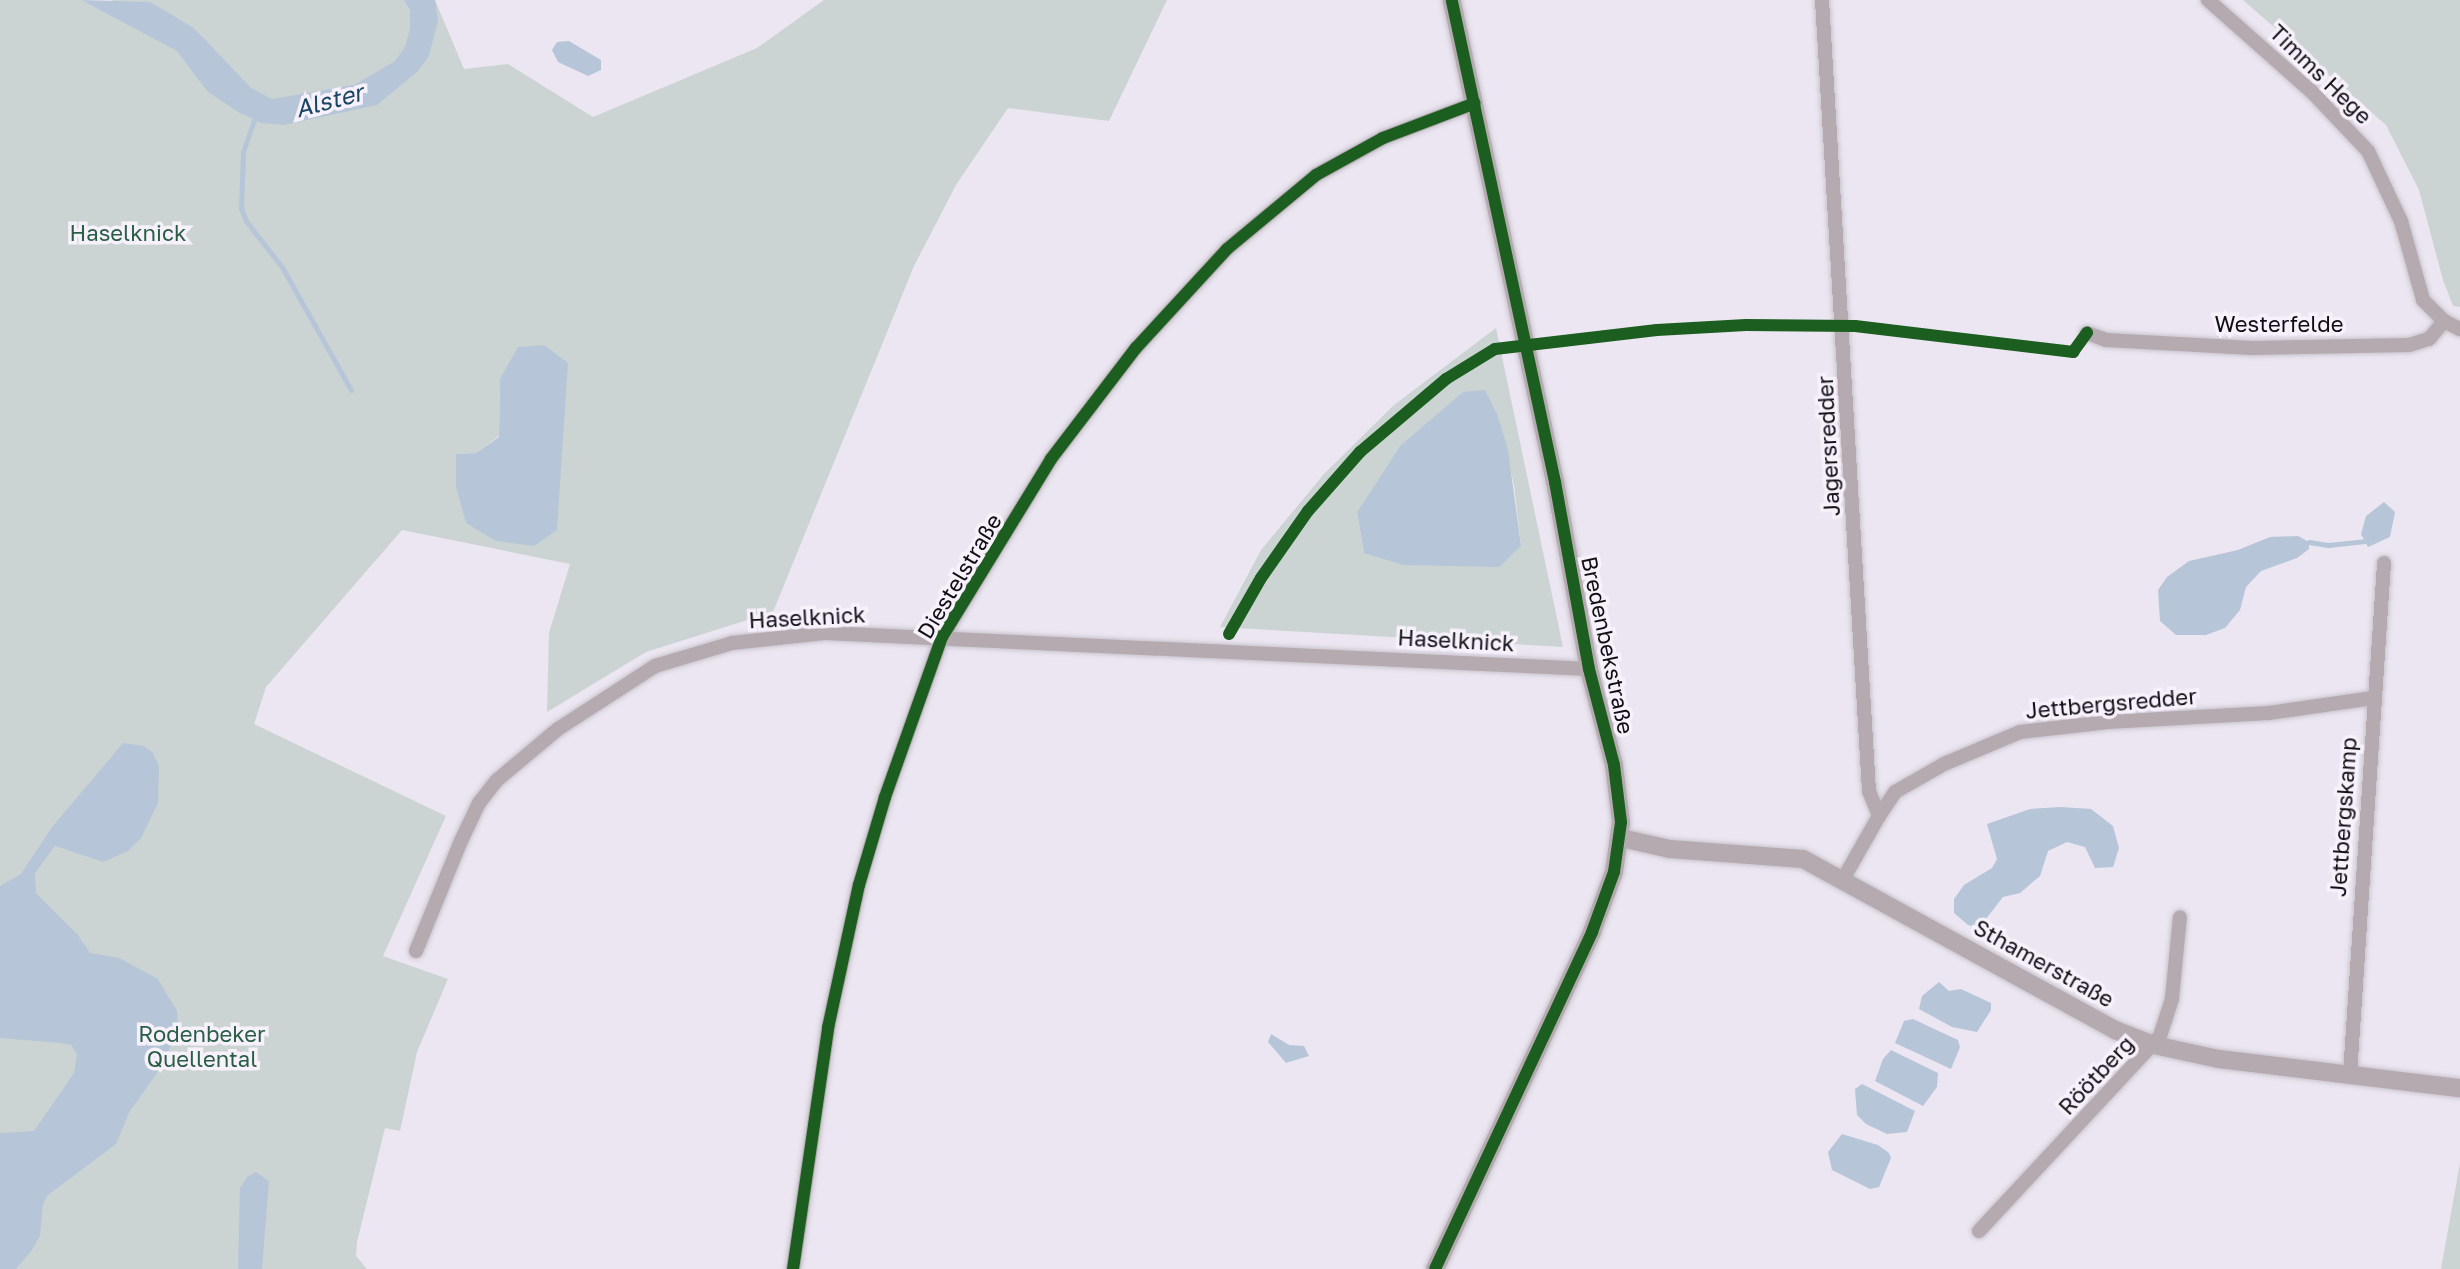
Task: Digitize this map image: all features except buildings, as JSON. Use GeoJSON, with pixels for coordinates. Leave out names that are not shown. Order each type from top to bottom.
{"type":"FeatureCollection","features":[{"type":"Feature","properties":{"kind":"street","name":"Bredenbekstraße"},"geometry":{"type":"LineString","coordinates":[[1435,1269],[1592,932],[1614,872],[1621,838],[1614,765],[1589,669],[1555,482],[1452,0]]}},
{"type":"Feature","properties":{"kind":"street","name":"Jagersredder"},"geometry":{"type":"LineString","coordinates":[[1822,0],[1869,791],[1879,816]]}},
{"type":"Feature","properties":{"kind":"street","name":"Timms Hege"},"geometry":{"type":"LineString","coordinates":[[2208,0],[2311,91],[2368,151],[2401,221],[2418,290],[2432,311],[2444,321]]}},
{"type":"Feature","properties":{"kind":"street","name":"Diestelstraße"},"geometry":{"type":"LineString","coordinates":[[793,1269],[828,1028],[859,885],[885,797],[942,637],[1051,459],[1136,348],[1227,249],[1316,175],[1383,138],[1475,103]]}},
{"type":"Feature","properties":{"kind":"street"},"geometry":{"type":"LineString","coordinates":[[2444,321],[2460,329]]}},
{"type":"Feature","properties":{"kind":"street","name":"Westerfelde"},"geometry":{"type":"LineString","coordinates":[[2087,333],[2106,340],[2252,348],[2409,345],[2429,339],[2444,321]]}},
{"type":"Feature","properties":{"kind":"street","name":"Jettbergskamp"},"geometry":{"type":"LineString","coordinates":[[2350,1074],[2384,563]]}},
{"type":"Feature","properties":{"kind":"street","name":"Haselknick"},"geometry":{"type":"LineString","coordinates":[[416,951],[461,841],[479,803],[496,781],[558,729],[655,666],[732,643],[826,633],[1589,669]]}},
{"type":"Feature","properties":{"kind":"street","name":"Jettbergsredder"},"geometry":{"type":"LineString","coordinates":[[1879,816],[1895,792],[1944,764],[2020,732],[2108,722],[2269,713],[2373,698]]}},
{"type":"Feature","properties":{"kind":"street"},"geometry":{"type":"LineString","coordinates":[[1843,879],[1879,816]]}},
{"type":"Feature","properties":{"kind":"street","name":"Sthamerstraße"},"geometry":{"type":"LineString","coordinates":[[1621,838],[1670,849],[1794,857],[1843,879],[2115,1030],[2154,1045],[2219,1059],[2460,1088]]}},
{"type":"Feature","properties":{"kind":"street","name":"Röötberg"},"geometry":{"type":"LineString","coordinates":[[1979,1231],[2154,1045],[2165,1027],[2172,998],[2180,917]]}},
{"type":"Feature","properties":{"kind":"green space","name":"Rodenbeker Quellental"},"geometry":{"type":"Polygon","coordinates":[[[0,0],[81,0],[138,29],[112,0],[435,0],[464,69],[508,64],[593,117],[757,48],[824,0],[1167,0],[1109,121],[1008,108],[956,185],[914,266],[773,612],[646,652],[547,712],[549,633],[570,564],[402,530],[266,687],[254,724],[446,816],[383,956],[448,979],[417,1052],[400,1131],[385,1128],[357,1242],[356,1256],[367,1269],[0,1269],[0,0]],[[500,379],[499,436],[476,453],[457,454],[533,546],[500,379]]]}},
{"type":"Feature","properties":{"kind":"green space"},"geometry":{"type":"Polygon","coordinates":[[[2243,0],[2460,0],[2460,307],[2453,306],[2419,190],[2386,125],[2243,0]]]}},
{"type":"Feature","properties":{"kind":"green space"},"geometry":{"type":"Polygon","coordinates":[[[1496,328],[1563,647],[1220,627],[1261,550],[1324,474],[1394,405],[1496,328]],[[1498,416],[1400,446],[1357,512],[1364,553],[1521,546],[1514,485],[1498,416]]]}},
{"type":"Feature","properties":{"kind":"green space"},"geometry":{"type":"Polygon","coordinates":[[[2460,1163],[2460,1269],[2441,1269],[2460,1163]]]}},
{"type":"Feature","properties":{"kind":"water","name":"Alster"},"geometry":{"type":"Polygon","coordinates":[[[81,0],[150,2],[194,28],[251,88],[272,99],[354,85],[395,61],[405,47],[410,29],[410,10],[404,0],[435,0],[438,21],[429,56],[418,71],[377,105],[284,125],[261,123],[238,112],[207,91],[177,51],[81,0]]]}},
{"type":"Feature","properties":{"kind":"water"},"geometry":{"type":"Polygon","coordinates":[[[569,41],[601,60],[601,70],[588,76],[558,62],[552,50],[557,42],[569,41]]]}},
{"type":"Feature","properties":{"kind":"water"},"geometry":{"type":"Polygon","coordinates":[[[544,345],[568,363],[557,530],[534,546],[496,541],[466,523],[456,487],[456,454],[476,453],[499,437],[500,379],[518,347],[544,345]]]}},
{"type":"Feature","properties":{"kind":"water"},"geometry":{"type":"Polygon","coordinates":[[[1485,390],[1498,416],[1508,450],[1521,546],[1499,567],[1403,565],[1364,553],[1357,512],[1400,446],[1463,392],[1485,390]]]}},
{"type":"Feature","properties":{"kind":"water"},"geometry":{"type":"Polygon","coordinates":[[[2384,502],[2395,512],[2390,537],[2368,547],[2361,534],[2366,516],[2384,502]]]}},
{"type":"Feature","properties":{"kind":"water"},"geometry":{"type":"Polygon","coordinates":[[[2298,536],[2309,542],[2309,549],[2297,558],[2261,571],[2246,587],[2240,610],[2225,628],[2206,635],[2176,635],[2160,621],[2158,590],[2167,577],[2189,561],[2238,550],[2270,537],[2298,536]]]}},
{"type":"Feature","properties":{"kind":"water"},"geometry":{"type":"Polygon","coordinates":[[[123,743],[144,746],[153,753],[159,767],[158,803],[141,838],[128,851],[103,862],[55,846],[35,873],[36,893],[78,935],[90,953],[119,958],[158,979],[177,1011],[178,1029],[162,1066],[130,1111],[116,1144],[48,1195],[43,1204],[40,1236],[32,1250],[16,1269],[0,1269],[0,1133],[34,1131],[74,1073],[77,1054],[71,1045],[0,1038],[0,886],[21,874],[52,827],[123,743]]]}},
{"type":"Feature","properties":{"kind":"water"},"geometry":{"type":"Polygon","coordinates":[[[2030,809],[2091,809],[2113,826],[2119,848],[2113,867],[2095,868],[2085,847],[2067,842],[2048,851],[2040,876],[2020,893],[2003,897],[1979,928],[1968,925],[1954,913],[1954,899],[1964,885],[1992,868],[1997,859],[1987,824],[2030,809]]]}},
{"type":"Feature","properties":{"kind":"water"},"geometry":{"type":"Polygon","coordinates":[[[1939,982],[1949,991],[1961,989],[1991,1003],[1991,1010],[1977,1032],[1952,1027],[1919,1009],[1922,996],[1939,982]]]}},
{"type":"Feature","properties":{"kind":"water"},"geometry":{"type":"Polygon","coordinates":[[[1913,1019],[1958,1040],[1960,1047],[1951,1069],[1895,1043],[1904,1021],[1913,1019]]]}},
{"type":"Feature","properties":{"kind":"water"},"geometry":{"type":"Polygon","coordinates":[[[1271,1034],[1289,1045],[1304,1046],[1309,1056],[1286,1063],[1268,1042],[1271,1034]]]}},
{"type":"Feature","properties":{"kind":"water"},"geometry":{"type":"Polygon","coordinates":[[[1891,1050],[1938,1073],[1937,1087],[1923,1106],[1875,1081],[1883,1059],[1891,1050]]]}},
{"type":"Feature","properties":{"kind":"water"},"geometry":{"type":"Polygon","coordinates":[[[1862,1084],[1915,1111],[1907,1132],[1887,1134],[1866,1124],[1857,1115],[1855,1089],[1862,1084]]]}},
{"type":"Feature","properties":{"kind":"water"},"geometry":{"type":"Polygon","coordinates":[[[1842,1134],[1878,1145],[1889,1153],[1891,1158],[1879,1187],[1870,1189],[1832,1170],[1828,1152],[1842,1134]]]}},
{"type":"Feature","properties":{"kind":"water"},"geometry":{"type":"Polygon","coordinates":[[[256,1172],[269,1181],[262,1269],[238,1269],[240,1188],[247,1177],[256,1172]]]}},
{"type":"Feature","properties":{"kind":"waterway"},"geometry":{"type":"LineString","coordinates":[[255,117],[243,152],[241,208],[246,221],[282,267],[351,390]]}},
{"type":"Feature","properties":{"kind":"waterway"},"geometry":{"type":"LineString","coordinates":[[2309,542],[2328,545],[2365,541]]}},
{"type":"Feature","properties":{"kind":"cycle path"},"geometry":{"type":"LineString","coordinates":[[1435,1269],[1592,932],[1614,872],[1621,822],[1614,765],[1589,669],[1555,482],[1452,0]]}},
{"type":"Feature","properties":{"kind":"cycle path"},"geometry":{"type":"LineString","coordinates":[[793,1269],[828,1028],[859,885],[885,797],[942,637],[1051,459],[1136,348],[1227,249],[1316,175],[1383,138],[1475,103]]}},
{"type":"Feature","properties":{"kind":"cycle path"},"geometry":{"type":"LineString","coordinates":[[1229,634],[1261,578],[1308,511],[1360,452],[1446,379],[1495,349],[1657,330],[1746,325],[1855,326],[2073,352],[2087,333]]}}]}
